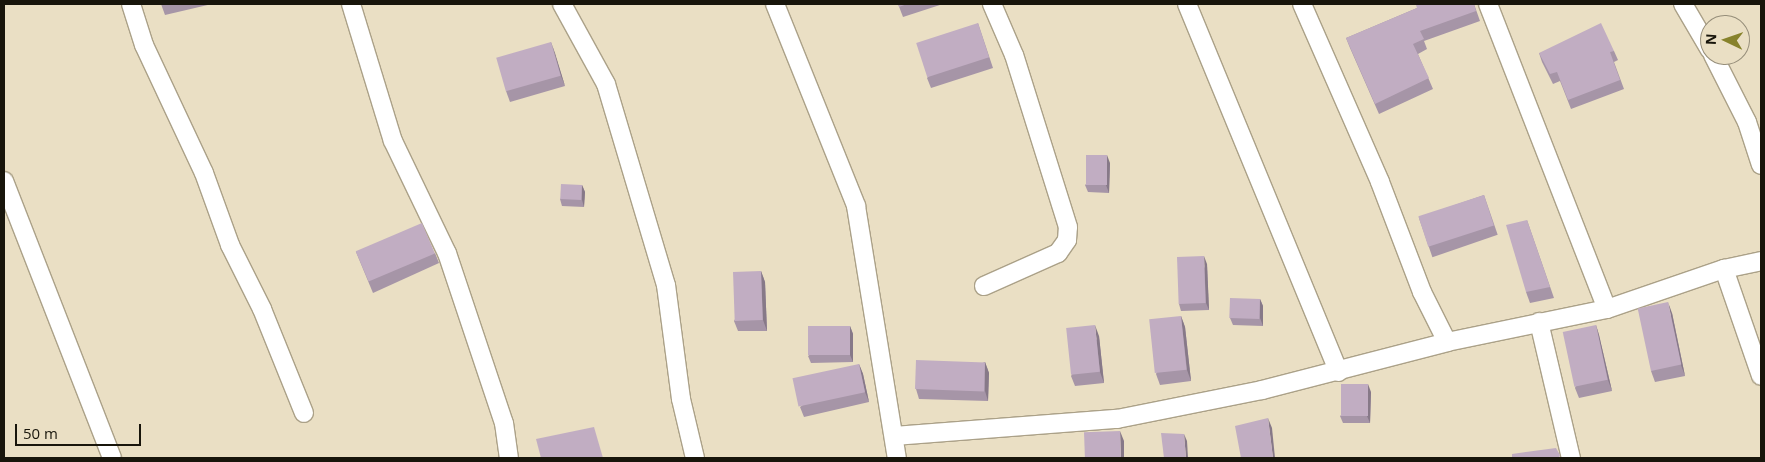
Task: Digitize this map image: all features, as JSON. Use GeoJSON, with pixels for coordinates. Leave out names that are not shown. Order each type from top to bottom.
{"type":"FeatureCollection","features":[{"type":"Feature","properties":{"kind":"street"},"geometry":{"type":"LineString","coordinates":[[131,4],[144,45],[204,173],[230,245],[262,309],[304,413]]}},
{"type":"Feature","properties":{"kind":"street"},"geometry":{"type":"LineString","coordinates":[[351,4],[393,141],[446,252],[504,423],[509,458]]}},
{"type":"Feature","properties":{"kind":"street"},"geometry":{"type":"LineString","coordinates":[[562,4],[606,84],[666,285],[681,399],[695,458]]}},
{"type":"Feature","properties":{"kind":"street"},"geometry":{"type":"LineString","coordinates":[[776,4],[856,206],[896,458]]}},
{"type":"Feature","properties":{"kind":"street"},"geometry":{"type":"LineString","coordinates":[[984,286],[1058,253],[1067,240],[1068,227],[1014,55],[992,4]]}},
{"type":"Feature","properties":{"kind":"street"},"geometry":{"type":"LineString","coordinates":[[1186,4],[1339,372]]}},
{"type":"Feature","properties":{"kind":"street"},"geometry":{"type":"LineString","coordinates":[[1302,4],[1380,182],[1422,292],[1447,342]]}},
{"type":"Feature","properties":{"kind":"street"},"geometry":{"type":"LineString","coordinates":[[1488,4],[1607,309]]}},
{"type":"Feature","properties":{"kind":"street"},"geometry":{"type":"LineString","coordinates":[[1683,4],[1700,33]]}},
{"type":"Feature","properties":{"kind":"street"},"geometry":{"type":"LineString","coordinates":[[1718,65],[1747,122],[1761,165]]}},
{"type":"Feature","properties":{"kind":"street"},"geometry":{"type":"LineString","coordinates":[[4,181],[112,458]]}},
{"type":"Feature","properties":{"kind":"street"},"geometry":{"type":"LineString","coordinates":[[894,436],[1117,419],[1339,372],[1447,342],[1607,309],[1724,270],[1761,261]]}},
{"type":"Feature","properties":{"kind":"street"},"geometry":{"type":"LineString","coordinates":[[1724,270],[1761,376]]}},
{"type":"Feature","properties":{"kind":"street"},"geometry":{"type":"LineString","coordinates":[[1539,322],[1571,458]]}},
{"type":"Feature","properties":{"kind":"building"},"geometry":{"type":"Polygon","coordinates":[[[1474,4],[1476,11],[1420,31],[1424,39],[1413,44],[1429,78],[1375,104],[1346,38],[1417,8],[1416,5],[1474,4]]]}},
{"type":"Feature","properties":{"kind":"building"},"geometry":{"type":"Polygon","coordinates":[[[978,23],[989,57],[927,77],[916,43],[978,23]]]}},
{"type":"Feature","properties":{"kind":"building"},"geometry":{"type":"Polygon","coordinates":[[[1601,23],[1614,51],[1610,52],[1620,80],[1568,100],[1557,72],[1550,74],[1539,53],[1601,23]]]}},
{"type":"Feature","properties":{"kind":"building"},"geometry":{"type":"Polygon","coordinates":[[[551,42],[561,76],[506,91],[496,58],[551,42]]]}},
{"type":"Feature","properties":{"kind":"building"},"geometry":{"type":"Polygon","coordinates":[[[1086,155],[1107,155],[1107,185],[1086,185],[1086,155]]]}},
{"type":"Feature","properties":{"kind":"building"},"geometry":{"type":"Polygon","coordinates":[[[561,184],[582,185],[581,200],[560,199],[561,184]]]}},
{"type":"Feature","properties":{"kind":"building"},"geometry":{"type":"Polygon","coordinates":[[[1484,195],[1494,225],[1428,247],[1418,216],[1484,195]]]}},
{"type":"Feature","properties":{"kind":"building"},"geometry":{"type":"Polygon","coordinates":[[[1527,220],[1550,287],[1526,292],[1506,225],[1527,220]]]}},
{"type":"Feature","properties":{"kind":"building"},"geometry":{"type":"Polygon","coordinates":[[[422,223],[435,253],[369,282],[356,251],[422,223]]]}},
{"type":"Feature","properties":{"kind":"building"},"geometry":{"type":"Polygon","coordinates":[[[1204,256],[1206,303],[1179,304],[1177,257],[1204,256]]]}},
{"type":"Feature","properties":{"kind":"building"},"geometry":{"type":"Polygon","coordinates":[[[761,271],[763,320],[735,321],[733,272],[761,271]]]}},
{"type":"Feature","properties":{"kind":"building"},"geometry":{"type":"Polygon","coordinates":[[[1230,298],[1260,299],[1259,319],[1229,318],[1230,298]]]}},
{"type":"Feature","properties":{"kind":"building"},"geometry":{"type":"Polygon","coordinates":[[[1668,302],[1681,365],[1651,371],[1638,308],[1668,302]]]}},
{"type":"Feature","properties":{"kind":"building"},"geometry":{"type":"Polygon","coordinates":[[[1181,316],[1187,370],[1155,373],[1149,319],[1181,316]]]}},
{"type":"Feature","properties":{"kind":"building"},"geometry":{"type":"Polygon","coordinates":[[[1095,325],[1100,372],[1071,375],[1066,328],[1095,325]]]}},
{"type":"Feature","properties":{"kind":"building"},"geometry":{"type":"Polygon","coordinates":[[[1596,325],[1608,380],[1574,387],[1563,332],[1596,325]]]}},
{"type":"Feature","properties":{"kind":"building"},"geometry":{"type":"Polygon","coordinates":[[[808,326],[850,326],[850,355],[808,355],[808,326]]]}},
{"type":"Feature","properties":{"kind":"building"},"geometry":{"type":"Polygon","coordinates":[[[916,360],[985,362],[984,391],[915,389],[916,360]]]}},
{"type":"Feature","properties":{"kind":"building"},"geometry":{"type":"Polygon","coordinates":[[[859,364],[865,392],[799,407],[792,378],[859,364]]]}},
{"type":"Feature","properties":{"kind":"building"},"geometry":{"type":"Polygon","coordinates":[[[1341,384],[1368,384],[1368,416],[1341,416],[1341,384]]]}},
{"type":"Feature","properties":{"kind":"building"},"geometry":{"type":"Polygon","coordinates":[[[1268,418],[1273,458],[1241,458],[1235,426],[1268,418]]]}},
{"type":"Feature","properties":{"kind":"building"},"geometry":{"type":"Polygon","coordinates":[[[594,427],[603,458],[541,458],[536,439],[594,427]]]}},
{"type":"Feature","properties":{"kind":"building"},"geometry":{"type":"Polygon","coordinates":[[[1120,431],[1121,458],[1085,458],[1084,432],[1120,431]]]}},
{"type":"Feature","properties":{"kind":"building"},"geometry":{"type":"Polygon","coordinates":[[[1161,433],[1184,434],[1186,458],[1164,458],[1161,433]]]}},
{"type":"Feature","properties":{"kind":"building"},"geometry":{"type":"Polygon","coordinates":[[[1556,448],[1560,455],[1559,458],[1512,458],[1512,454],[1556,448]]]}}]}
